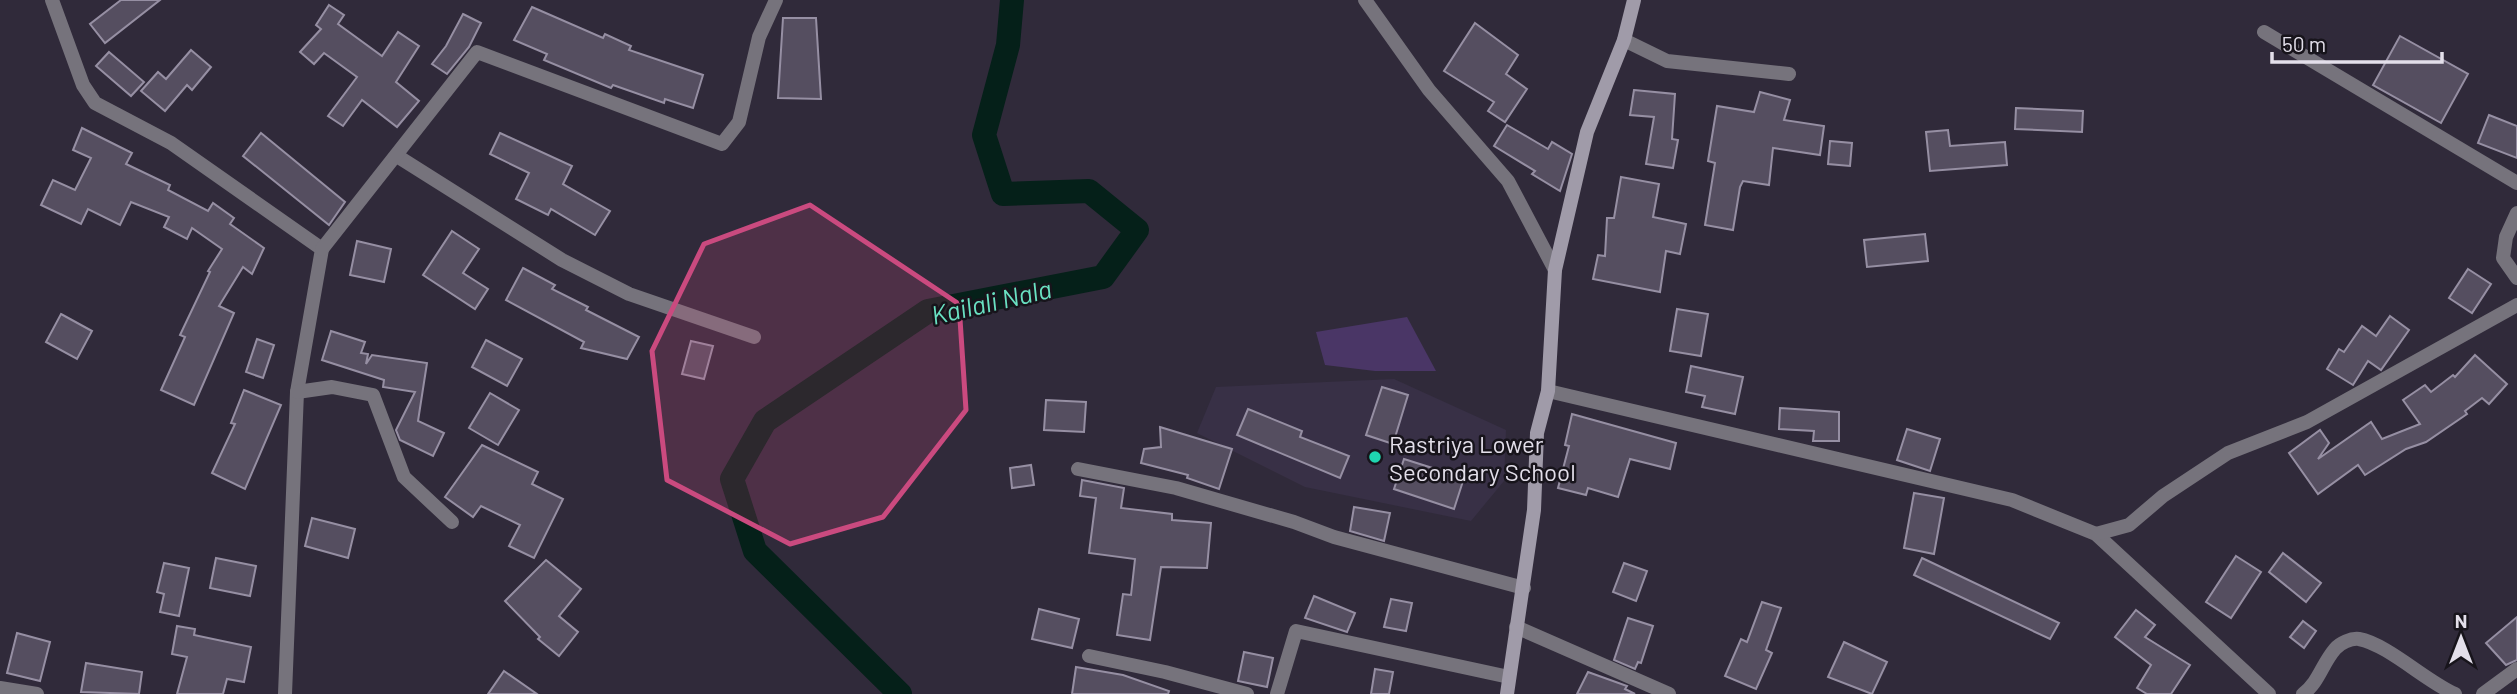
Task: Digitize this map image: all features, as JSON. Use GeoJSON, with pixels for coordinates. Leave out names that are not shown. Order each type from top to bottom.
{"type":"FeatureCollection","features":[{"type":"Feature","properties":{"kind":"street"},"geometry":{"type":"LineString","coordinates":[[52,0],[83,85],[95,103],[171,143],[322,249]]}},
{"type":"Feature","properties":{"kind":"street"},"geometry":{"type":"LineString","coordinates":[[285,694],[297,392],[322,249],[477,52],[722,144],[738,121],[759,37],[776,0]]}},
{"type":"Feature","properties":{"kind":"street"},"geometry":{"type":"LineString","coordinates":[[1365,0],[1429,90],[1508,181],[1555,270]]}},
{"type":"Feature","properties":{"kind":"street"},"geometry":{"type":"LineString","coordinates":[[1507,694],[1534,510],[1537,433],[1548,391],[1555,270],[1587,132],[1624,40],[1634,0]]}},
{"type":"Feature","properties":{"kind":"street"},"geometry":{"type":"LineString","coordinates":[[2264,32],[2517,183]]}},
{"type":"Feature","properties":{"kind":"street"},"geometry":{"type":"LineString","coordinates":[[1624,40],[1667,61],[1789,74]]}},
{"type":"Feature","properties":{"kind":"street"},"geometry":{"type":"LineString","coordinates":[[397,156],[562,260],[629,294],[754,337]]}},
{"type":"Feature","properties":{"kind":"street"},"geometry":{"type":"LineString","coordinates":[[2517,212],[2506,237],[2503,258],[2517,278]]}},
{"type":"Feature","properties":{"kind":"street"},"geometry":{"type":"LineString","coordinates":[[2096,534],[2129,525],[2163,496],[2228,453],[2307,422],[2517,305]]}},
{"type":"Feature","properties":{"kind":"street"},"geometry":{"type":"LineString","coordinates":[[297,392],[332,387],[373,395],[404,477],[452,522]]}},
{"type":"Feature","properties":{"kind":"street"},"geometry":{"type":"LineString","coordinates":[[1548,391],[2012,500],[2096,534],[2269,694]]}},
{"type":"Feature","properties":{"kind":"street"},"geometry":{"type":"LineString","coordinates":[[1078,468],[1177,488],[1294,522],[1334,537],[1524,588]]}},
{"type":"Feature","properties":{"kind":"street"},"geometry":{"type":"LineString","coordinates":[[1516,627],[1669,694]]}},
{"type":"Feature","properties":{"kind":"street"},"geometry":{"type":"LineString","coordinates":[[1277,694],[1296,631],[1509,677]]}},
{"type":"Feature","properties":{"kind":"street"},"geometry":{"type":"LineString","coordinates":[[2303,694],[2313,686],[2335,649],[2345,641],[2358,639],[2378,647],[2455,694]]}},
{"type":"Feature","properties":{"kind":"street"},"geometry":{"type":"LineString","coordinates":[[1090,656],[1165,671],[1247,694]]}},
{"type":"Feature","properties":{"kind":"street"},"geometry":{"type":"LineString","coordinates":[[2483,694],[2517,669]]}},
{"type":"Feature","properties":{"kind":"street"},"geometry":{"type":"LineString","coordinates":[[0,688],[37,694]]}},
{"type":"Feature","properties":{"kind":"highlighted area"},"geometry":{"type":"Polygon","coordinates":[[[810,205],[959,304],[966,410],[883,517],[790,544],[667,480],[652,351],[704,244],[810,205]]]}},
{"type":"Feature","properties":{"kind":"shaded area"},"geometry":{"type":"Polygon","coordinates":[[[1407,317],[1436,371],[1375,371],[1325,365],[1316,332],[1407,317]]]}},
{"type":"Feature","properties":{"kind":"shaded area","name":"Rastriya Lower Secondary School"},"geometry":{"type":"Polygon","coordinates":[[[1394,379],[1506,430],[1504,481],[1471,521],[1305,487],[1197,433],[1216,387],[1394,379]]]}},
{"type":"Feature","properties":{"kind":"building"},"geometry":{"type":"Polygon","coordinates":[[[121,0],[160,0],[105,43],[90,24],[121,0]]]}},
{"type":"Feature","properties":{"kind":"building"},"geometry":{"type":"Polygon","coordinates":[[[329,5],[344,15],[338,24],[382,56],[398,32],[419,46],[396,82],[419,101],[397,127],[362,100],[343,126],[328,116],[357,77],[324,53],[314,64],[300,52],[321,29],[316,25],[329,5]]]}},
{"type":"Feature","properties":{"kind":"building"},"geometry":{"type":"Polygon","coordinates":[[[532,7],[603,38],[605,34],[631,46],[629,50],[703,75],[693,108],[665,99],[664,103],[613,85],[611,88],[544,60],[547,54],[514,40],[532,7]]]}},
{"type":"Feature","properties":{"kind":"building"},"geometry":{"type":"Polygon","coordinates":[[[463,14],[481,23],[469,47],[447,74],[432,64],[446,46],[463,14]]]}},
{"type":"Feature","properties":{"kind":"building"},"geometry":{"type":"Polygon","coordinates":[[[783,18],[816,18],[821,99],[778,98],[783,18]]]}},
{"type":"Feature","properties":{"kind":"building"},"geometry":{"type":"Polygon","coordinates":[[[1475,23],[1518,55],[1506,74],[1527,89],[1505,122],[1488,111],[1494,102],[1444,71],[1475,23]]]}},
{"type":"Feature","properties":{"kind":"building"},"geometry":{"type":"Polygon","coordinates":[[[2400,36],[2468,74],[2441,123],[2373,85],[2400,36]]]}},
{"type":"Feature","properties":{"kind":"building"},"geometry":{"type":"Polygon","coordinates":[[[191,50],[211,67],[192,90],[187,85],[165,111],[141,91],[158,72],[166,79],[191,50]]]}},
{"type":"Feature","properties":{"kind":"building"},"geometry":{"type":"Polygon","coordinates":[[[109,52],[144,82],[131,96],[96,66],[109,52]]]}},
{"type":"Feature","properties":{"kind":"building"},"geometry":{"type":"Polygon","coordinates":[[[1634,90],[1675,94],[1672,139],[1678,140],[1673,168],[1646,164],[1654,117],[1630,115],[1634,90]]]}},
{"type":"Feature","properties":{"kind":"building"},"geometry":{"type":"Polygon","coordinates":[[[1760,92],[1790,100],[1784,120],[1824,126],[1820,155],[1773,148],[1769,185],[1743,181],[1733,230],[1705,225],[1715,163],[1708,161],[1717,106],[1754,112],[1760,92]]]}},
{"type":"Feature","properties":{"kind":"building"},"geometry":{"type":"Polygon","coordinates":[[[2016,108],[2083,111],[2082,132],[2015,129],[2016,108]]]}},
{"type":"Feature","properties":{"kind":"building"},"geometry":{"type":"Polygon","coordinates":[[[2489,115],[2517,126],[2517,158],[2478,143],[2489,115]]]}},
{"type":"Feature","properties":{"kind":"building"},"geometry":{"type":"Polygon","coordinates":[[[1507,125],[1548,149],[1552,142],[1572,154],[1560,191],[1532,174],[1535,171],[1494,146],[1507,125]]]}},
{"type":"Feature","properties":{"kind":"building"},"geometry":{"type":"Polygon","coordinates":[[[82,128],[132,153],[126,164],[170,185],[168,190],[208,211],[213,203],[234,218],[230,224],[264,248],[252,274],[243,267],[219,306],[234,313],[194,405],[161,390],[185,337],[180,335],[210,272],[208,271],[222,249],[192,228],[187,239],[164,227],[169,217],[131,202],[120,225],[88,209],[81,224],[41,205],[53,180],[75,190],[91,158],[73,150],[82,128]]]}},
{"type":"Feature","properties":{"kind":"building"},"geometry":{"type":"Polygon","coordinates":[[[1948,130],[1950,146],[2005,142],[2007,165],[1930,171],[1926,132],[1948,130]]]}},
{"type":"Feature","properties":{"kind":"building"},"geometry":{"type":"Polygon","coordinates":[[[261,133],[345,202],[329,225],[243,156],[261,133]]]}},
{"type":"Feature","properties":{"kind":"building"},"geometry":{"type":"Polygon","coordinates":[[[500,133],[572,166],[563,184],[610,211],[595,235],[551,209],[548,215],[516,199],[529,173],[490,154],[500,133]]]}},
{"type":"Feature","properties":{"kind":"building"},"geometry":{"type":"Polygon","coordinates":[[[1830,141],[1852,143],[1850,166],[1828,164],[1830,141]]]}},
{"type":"Feature","properties":{"kind":"building"},"geometry":{"type":"Polygon","coordinates":[[[1621,177],[1659,184],[1653,217],[1686,224],[1680,254],[1666,251],[1660,292],[1593,279],[1598,255],[1605,256],[1607,218],[1614,218],[1621,177]]]}},
{"type":"Feature","properties":{"kind":"building"},"geometry":{"type":"Polygon","coordinates":[[[452,231],[479,249],[463,273],[488,289],[475,309],[423,275],[452,231]]]}},
{"type":"Feature","properties":{"kind":"building"},"geometry":{"type":"Polygon","coordinates":[[[1925,234],[1928,261],[1867,267],[1864,240],[1925,234]]]}},
{"type":"Feature","properties":{"kind":"building"},"geometry":{"type":"Polygon","coordinates":[[[357,241],[391,249],[384,282],[350,275],[357,241]]]}},
{"type":"Feature","properties":{"kind":"building"},"geometry":{"type":"Polygon","coordinates":[[[523,268],[555,285],[552,289],[588,307],[586,310],[639,337],[627,359],[581,348],[584,342],[506,300],[523,268]]]}},
{"type":"Feature","properties":{"kind":"building"},"geometry":{"type":"Polygon","coordinates":[[[2468,269],[2491,284],[2472,313],[2449,298],[2468,269]]]}},
{"type":"Feature","properties":{"kind":"building"},"geometry":{"type":"Polygon","coordinates":[[[1677,309],[1708,314],[1701,356],[1670,351],[1677,309]]]}},
{"type":"Feature","properties":{"kind":"building"},"geometry":{"type":"Polygon","coordinates":[[[61,314],[92,331],[77,359],[46,342],[61,314]]]}},
{"type":"Feature","properties":{"kind":"building"},"geometry":{"type":"Polygon","coordinates":[[[2390,316],[2409,330],[2381,370],[2368,361],[2353,385],[2327,369],[2339,349],[2344,352],[2362,326],[2376,336],[2390,316]]]}},
{"type":"Feature","properties":{"kind":"building"},"geometry":{"type":"Polygon","coordinates":[[[331,331],[365,342],[361,353],[368,354],[366,364],[372,355],[427,363],[418,421],[444,433],[433,456],[400,440],[396,430],[415,392],[383,387],[384,380],[322,360],[331,331]]]}},
{"type":"Feature","properties":{"kind":"building"},"geometry":{"type":"Polygon","coordinates":[[[257,339],[274,345],[263,378],[246,372],[257,339]]]}},
{"type":"Feature","properties":{"kind":"building"},"geometry":{"type":"Polygon","coordinates":[[[486,340],[522,359],[507,386],[472,367],[486,340]]]}},
{"type":"Feature","properties":{"kind":"building"},"geometry":{"type":"Polygon","coordinates":[[[691,341],[713,346],[704,379],[682,374],[691,341]]]}},
{"type":"Feature","properties":{"kind":"building"},"geometry":{"type":"Polygon","coordinates":[[[2475,355],[2507,384],[2489,404],[2482,398],[2465,411],[2467,414],[2426,442],[2406,449],[2365,475],[2358,465],[2318,494],[2289,453],[2320,430],[2329,443],[2318,459],[2371,422],[2382,439],[2420,424],[2403,400],[2425,385],[2431,392],[2453,375],[2455,377],[2475,355]]]}},
{"type":"Feature","properties":{"kind":"building"},"geometry":{"type":"Polygon","coordinates":[[[1691,366],[1743,377],[1735,414],[1702,407],[1705,396],[1686,392],[1691,366]]]}},
{"type":"Feature","properties":{"kind":"building"},"geometry":{"type":"Polygon","coordinates":[[[1382,387],[1408,395],[1393,444],[1366,435],[1382,387]]]}},
{"type":"Feature","properties":{"kind":"building"},"geometry":{"type":"Polygon","coordinates":[[[244,390],[281,405],[245,489],[212,473],[235,424],[231,423],[244,390]]]}},
{"type":"Feature","properties":{"kind":"building"},"geometry":{"type":"Polygon","coordinates":[[[490,393],[519,410],[498,445],[469,428],[490,393]]]}},
{"type":"Feature","properties":{"kind":"building"},"geometry":{"type":"Polygon","coordinates":[[[1046,400],[1086,402],[1084,432],[1044,430],[1046,400]]]}},
{"type":"Feature","properties":{"kind":"building"},"geometry":{"type":"Polygon","coordinates":[[[1780,408],[1839,412],[1839,441],[1813,441],[1814,431],[1779,429],[1780,408]]]}},
{"type":"Feature","properties":{"kind":"building"},"geometry":{"type":"Polygon","coordinates":[[[1248,409],[1302,431],[1300,437],[1349,456],[1340,478],[1237,435],[1248,409]]]}},
{"type":"Feature","properties":{"kind":"building"},"geometry":{"type":"Polygon","coordinates":[[[1572,414],[1676,443],[1670,469],[1630,459],[1618,497],[1588,488],[1586,495],[1558,488],[1569,446],[1565,445],[1572,414]]]}},
{"type":"Feature","properties":{"kind":"building"},"geometry":{"type":"Polygon","coordinates":[[[1160,427],[1232,449],[1219,489],[1187,478],[1188,475],[1141,463],[1144,449],[1161,447],[1160,427]]]}},
{"type":"Feature","properties":{"kind":"building"},"geometry":{"type":"Polygon","coordinates":[[[1907,429],[1940,439],[1930,471],[1897,460],[1907,429]]]}},
{"type":"Feature","properties":{"kind":"building"},"geometry":{"type":"Polygon","coordinates":[[[482,445],[538,472],[532,484],[563,499],[534,558],[509,546],[520,525],[481,506],[473,517],[445,497],[482,445]]]}},
{"type":"Feature","properties":{"kind":"building"},"geometry":{"type":"Polygon","coordinates":[[[1404,459],[1464,478],[1454,509],[1394,489],[1404,459]]]}},
{"type":"Feature","properties":{"kind":"building"},"geometry":{"type":"Polygon","coordinates":[[[1031,465],[1034,485],[1012,488],[1010,468],[1031,465]]]}},
{"type":"Feature","properties":{"kind":"building"},"geometry":{"type":"Polygon","coordinates":[[[1082,480],[1124,488],[1121,508],[1172,514],[1172,520],[1211,523],[1207,568],[1161,567],[1150,640],[1117,635],[1123,594],[1131,595],[1135,559],[1089,553],[1096,498],[1080,496],[1082,480]]]}},
{"type":"Feature","properties":{"kind":"building"},"geometry":{"type":"Polygon","coordinates":[[[1914,493],[1944,498],[1934,554],[1904,548],[1914,493]]]}},
{"type":"Feature","properties":{"kind":"building"},"geometry":{"type":"Polygon","coordinates":[[[1354,507],[1390,513],[1384,541],[1350,531],[1354,507]]]}},
{"type":"Feature","properties":{"kind":"building"},"geometry":{"type":"Polygon","coordinates":[[[312,518],[355,529],[348,558],[305,546],[312,518]]]}},
{"type":"Feature","properties":{"kind":"building"},"geometry":{"type":"Polygon","coordinates":[[[2283,553],[2321,583],[2306,602],[2269,572],[2283,553]]]}},
{"type":"Feature","properties":{"kind":"building"},"geometry":{"type":"Polygon","coordinates":[[[2236,556],[2261,572],[2231,618],[2206,602],[2236,556]]]}},
{"type":"Feature","properties":{"kind":"building"},"geometry":{"type":"Polygon","coordinates":[[[216,558],[256,566],[250,596],[210,588],[216,558]]]}},
{"type":"Feature","properties":{"kind":"building"},"geometry":{"type":"Polygon","coordinates":[[[1922,558],[2059,623],[2050,639],[1914,575],[1922,558]]]}},
{"type":"Feature","properties":{"kind":"building"},"geometry":{"type":"Polygon","coordinates":[[[546,560],[581,589],[559,616],[578,632],[559,656],[538,639],[540,637],[505,601],[546,560]]]}},
{"type":"Feature","properties":{"kind":"building"},"geometry":{"type":"Polygon","coordinates":[[[164,563],[189,568],[179,616],[160,612],[164,594],[157,592],[164,563]]]}},
{"type":"Feature","properties":{"kind":"building"},"geometry":{"type":"Polygon","coordinates":[[[1624,563],[1647,571],[1636,601],[1613,592],[1624,563]]]}},
{"type":"Feature","properties":{"kind":"building"},"geometry":{"type":"Polygon","coordinates":[[[1314,596],[1355,613],[1347,632],[1305,618],[1314,596]]]}},
{"type":"Feature","properties":{"kind":"building"},"geometry":{"type":"Polygon","coordinates":[[[1391,599],[1412,603],[1406,631],[1384,627],[1391,599]]]}},
{"type":"Feature","properties":{"kind":"building"},"geometry":{"type":"Polygon","coordinates":[[[1762,602],[1781,608],[1766,650],[1772,653],[1756,689],[1725,676],[1741,639],[1747,642],[1762,602]]]}},
{"type":"Feature","properties":{"kind":"building"},"geometry":{"type":"Polygon","coordinates":[[[1039,609],[1079,619],[1072,648],[1032,639],[1039,609]]]}},
{"type":"Feature","properties":{"kind":"building"},"geometry":{"type":"Polygon","coordinates":[[[2136,610],[2155,625],[2145,637],[2190,665],[2171,694],[2147,694],[2137,688],[2151,665],[2115,637],[2136,610]]]}},
{"type":"Feature","properties":{"kind":"building"},"geometry":{"type":"Polygon","coordinates":[[[2517,617],[2517,660],[2506,665],[2486,643],[2517,617]]]}},
{"type":"Feature","properties":{"kind":"building"},"geometry":{"type":"Polygon","coordinates":[[[1628,618],[1653,626],[1641,663],[1638,662],[1635,669],[1614,660],[1628,618]]]}},
{"type":"Feature","properties":{"kind":"building"},"geometry":{"type":"Polygon","coordinates":[[[2303,621],[2316,631],[2304,648],[2290,637],[2303,621]]]}},
{"type":"Feature","properties":{"kind":"building"},"geometry":{"type":"Polygon","coordinates":[[[177,626],[195,629],[194,635],[251,647],[244,682],[227,679],[223,694],[177,694],[187,657],[172,654],[177,626]]]}},
{"type":"Feature","properties":{"kind":"building"},"geometry":{"type":"Polygon","coordinates":[[[17,633],[50,642],[40,681],[7,673],[17,633]]]}},
{"type":"Feature","properties":{"kind":"building"},"geometry":{"type":"Polygon","coordinates":[[[1844,642],[1887,662],[1872,694],[1828,677],[1844,642]]]}},
{"type":"Feature","properties":{"kind":"building"},"geometry":{"type":"Polygon","coordinates":[[[1244,652],[1273,658],[1267,687],[1238,681],[1244,652]]]}},
{"type":"Feature","properties":{"kind":"building"},"geometry":{"type":"Polygon","coordinates":[[[86,663],[142,672],[139,694],[81,692],[86,663]]]}},
{"type":"Feature","properties":{"kind":"building"},"geometry":{"type":"Polygon","coordinates":[[[1076,667],[1123,675],[1169,691],[1168,694],[1072,694],[1076,667]]]}},
{"type":"Feature","properties":{"kind":"building"},"geometry":{"type":"Polygon","coordinates":[[[1375,669],[1393,672],[1389,694],[1371,694],[1375,669]]]}},
{"type":"Feature","properties":{"kind":"building"},"geometry":{"type":"Polygon","coordinates":[[[504,671],[537,694],[488,694],[504,671]]]}},
{"type":"Feature","properties":{"kind":"building"},"geometry":{"type":"Polygon","coordinates":[[[1588,672],[1627,686],[1625,689],[1635,694],[1577,694],[1588,672]]]}},
{"type":"Feature","properties":{"kind":"waterway","name":"Kailali Nala"},"geometry":{"type":"LineString","coordinates":[[900,694],[755,551],[732,479],[765,421],[928,311],[1103,277],[1137,230],[1089,191],[1003,194],[984,135],[1008,45],[1012,0]]}},
{"type":"Feature","properties":{"kind":"place","name":"Rastriya Lower Secondary School"},"geometry":{"type":"Point","coordinates":[1375,457]}}]}
